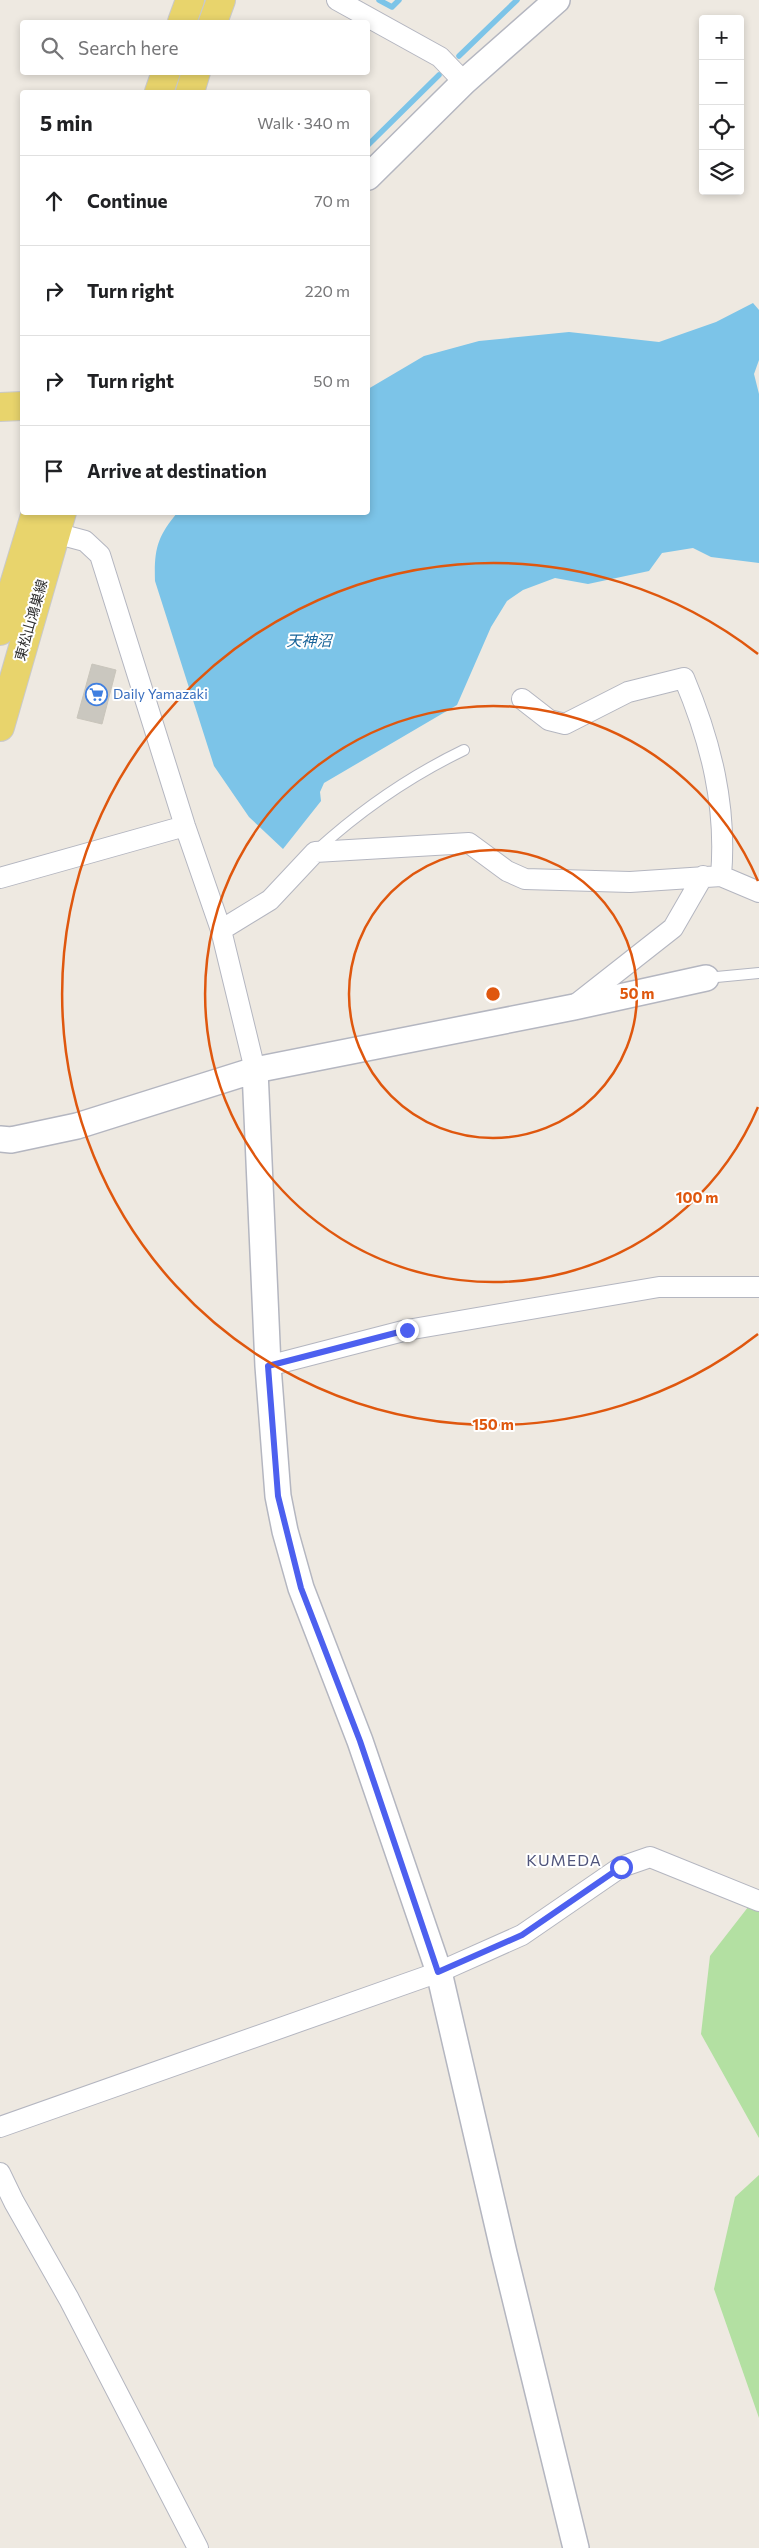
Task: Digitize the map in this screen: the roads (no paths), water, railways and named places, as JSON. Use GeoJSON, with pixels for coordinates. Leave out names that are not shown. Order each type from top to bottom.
{"type":"FeatureCollection","features":[{"type":"Feature","properties":{"kind":"main road"},"geometry":{"type":"LineString","coordinates":[[183,20],[190,0]]}},
{"type":"Feature","properties":{"kind":"main road"},"geometry":{"type":"LineString","coordinates":[[214,20],[221,0]]}},
{"type":"Feature","properties":{"kind":"main road"},"geometry":{"type":"LineString","coordinates":[[160,90],[165,75]]}},
{"type":"Feature","properties":{"kind":"main road"},"geometry":{"type":"LineString","coordinates":[[191,90],[195,75]]}},
{"type":"Feature","properties":{"kind":"main road"},"geometry":{"type":"LineString","coordinates":[[0,407],[20,406]]}},
{"type":"Feature","properties":{"kind":"main road","name":"東松山鴻巣線"},"geometry":{"type":"LineString","coordinates":[[0,631],[35,515]]}},
{"type":"Feature","properties":{"kind":"main road","name":"東松山鴻巣線"},"geometry":{"type":"LineString","coordinates":[[0,727],[58,523]]}},
{"type":"Feature","properties":{"kind":"street"},"geometry":{"type":"LineString","coordinates":[[337,0],[440,57],[464,82]]}},
{"type":"Feature","properties":{"kind":"street"},"geometry":{"type":"LineString","coordinates":[[370,175],[464,82],[557,0]]}},
{"type":"Feature","properties":{"kind":"street"},"geometry":{"type":"LineString","coordinates":[[58,523],[86,541],[100,555],[185,826],[221,930],[255,1070],[268,1366],[278,1496],[301,1588],[360,1741],[438,1972],[576,2548]]}},
{"type":"Feature","properties":{"kind":"street"},"geometry":{"type":"LineString","coordinates":[[522,699],[549,720],[565,724],[628,692],[684,678],[696,707],[720,791],[724,846],[712,876],[673,928],[574,1007]]}},
{"type":"Feature","properties":{"kind":"street"},"geometry":{"type":"LineString","coordinates":[[0,878],[185,826]]}},
{"type":"Feature","properties":{"kind":"street"},"geometry":{"type":"LineString","coordinates":[[221,930],[270,900],[315,852],[469,843],[507,871],[525,879],[630,882],[712,876],[759,892]]}},
{"type":"Feature","properties":{"kind":"street"},"geometry":{"type":"LineString","coordinates":[[0,1139],[11,1140],[77,1126],[255,1070],[574,1007],[706,978]]}},
{"type":"Feature","properties":{"kind":"street"},"geometry":{"type":"LineString","coordinates":[[268,1366],[407,1330],[659,1287],[759,1287]]}},
{"type":"Feature","properties":{"kind":"street"},"geometry":{"type":"LineString","coordinates":[[0,2127],[438,1972],[522,1935],[621,1867],[650,1857],[759,1901]]}},
{"type":"Feature","properties":{"kind":"street"},"geometry":{"type":"LineString","coordinates":[[0,2173],[7,2205],[69,2299],[198,2548]]}},
{"type":"Feature","properties":{"kind":"lane"},"geometry":{"type":"LineString","coordinates":[[315,852],[350,820],[421,771],[464,750]]}},
{"type":"Feature","properties":{"kind":"lane"},"geometry":{"type":"LineString","coordinates":[[706,978],[759,973]]}},
{"type":"Feature","properties":{"kind":"water","name":"天神沼"},"geometry":{"type":"Polygon","coordinates":[[[753,303],[759,310],[759,360],[754,374],[759,394],[759,563],[711,557],[693,548],[662,553],[649,571],[588,584],[555,578],[523,590],[507,601],[491,627],[457,705],[324,783],[320,792],[321,801],[283,849],[249,817],[214,766],[155,581],[155,561],[158,544],[165,529],[175,515],[370,515],[370,388],[424,356],[479,341],[569,332],[659,342],[716,322],[753,303]]]}},
{"type":"Feature","properties":{"kind":"waterway"},"geometry":{"type":"LineString","coordinates":[[379,0],[392,7],[399,0]]}},
{"type":"Feature","properties":{"kind":"waterway"},"geometry":{"type":"LineString","coordinates":[[459,56],[517,0]]}},
{"type":"Feature","properties":{"kind":"waterway"},"geometry":{"type":"LineString","coordinates":[[370,143],[439,75]]}},
{"type":"Feature","properties":{"kind":"place","name":"Daily Yamazaki"},"geometry":{"type":"Point","coordinates":[97,694]}},
{"type":"Feature","properties":{"kind":"district","name":"KUMEDA"},"geometry":{"type":"Point","coordinates":[564,1860]}}]}
